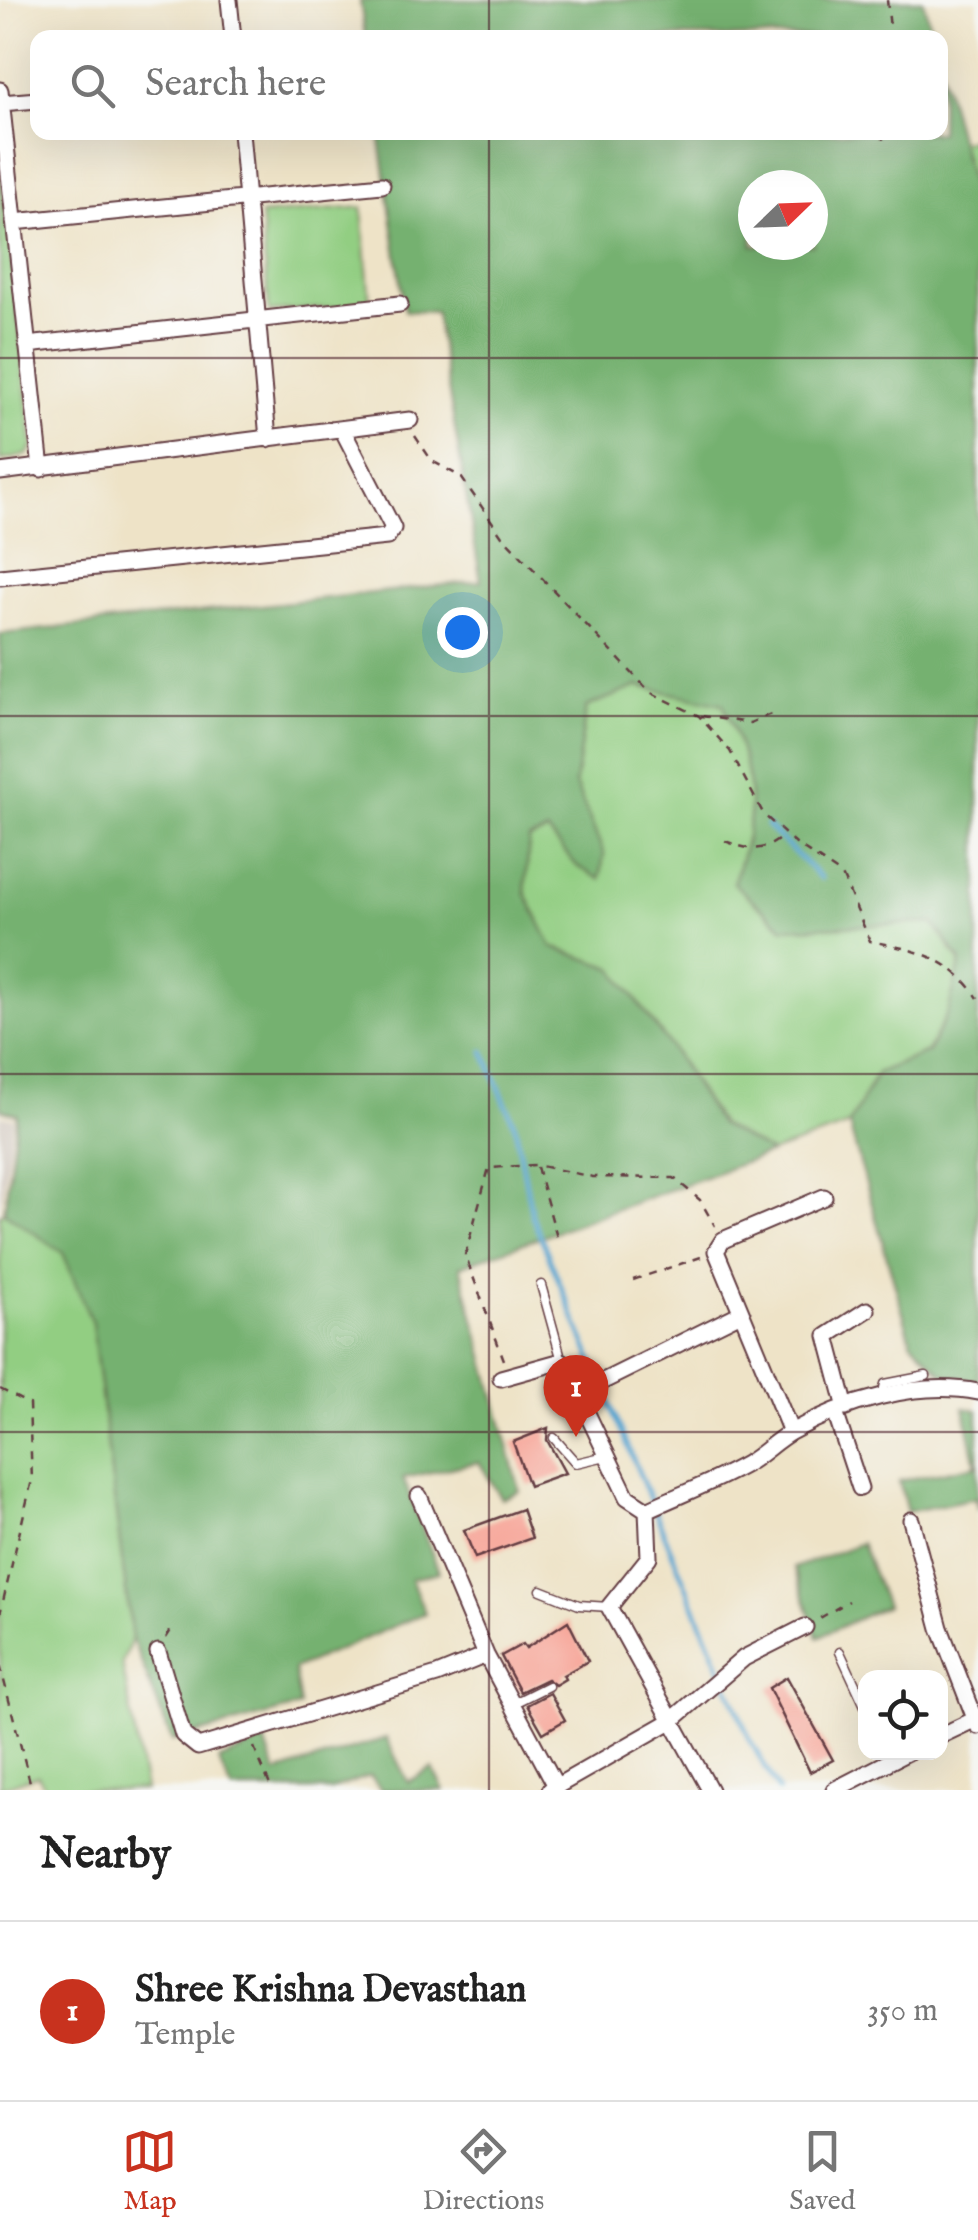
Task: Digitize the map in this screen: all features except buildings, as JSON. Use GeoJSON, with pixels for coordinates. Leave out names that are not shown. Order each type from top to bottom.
{"type":"FeatureCollection","features":[{"type":"Feature","properties":{"kind":"street"},"geometry":{"type":"LineString","coordinates":[[230,0],[232,30]]}},
{"type":"Feature","properties":{"kind":"street"},"geometry":{"type":"LineString","coordinates":[[30,99],[1,97],[40,469]]}},
{"type":"Feature","properties":{"kind":"street"},"geometry":{"type":"LineString","coordinates":[[243,140],[268,439]]}},
{"type":"Feature","properties":{"kind":"street"},"geometry":{"type":"LineString","coordinates":[[14,222],[382,184]]}},
{"type":"Feature","properties":{"kind":"street"},"geometry":{"type":"LineString","coordinates":[[28,345],[400,304]]}},
{"type":"Feature","properties":{"kind":"street"},"geometry":{"type":"LineString","coordinates":[[0,472],[410,420]]}},
{"type":"Feature","properties":{"kind":"street"},"geometry":{"type":"LineString","coordinates":[[0,576],[387,537],[394,528],[342,429]]}},
{"type":"Feature","properties":{"kind":"street"},"geometry":{"type":"LineString","coordinates":[[791,1432],[741,1313],[720,1246],[824,1197]]}},
{"type":"Feature","properties":{"kind":"street"},"geometry":{"type":"LineString","coordinates":[[860,1488],[827,1336],[866,1310]]}},
{"type":"Feature","properties":{"kind":"street"},"geometry":{"type":"LineString","coordinates":[[575,1395],[741,1313]]}},
{"type":"Feature","properties":{"kind":"street"},"geometry":{"type":"LineString","coordinates":[[505,1376],[562,1361],[627,1498],[646,1510]]}},
{"type":"Feature","properties":{"kind":"street"},"geometry":{"type":"LineString","coordinates":[[646,1510],[746,1464],[791,1432],[840,1410],[882,1397],[952,1387],[978,1392]]}},
{"type":"Feature","properties":{"kind":"street"},"geometry":{"type":"LineString","coordinates":[[419,1496],[486,1655],[553,1788],[671,1722],[744,1658],[804,1627]]}},
{"type":"Feature","properties":{"kind":"street"},"geometry":{"type":"LineString","coordinates":[[646,1510],[649,1557],[609,1607],[710,1790]]}},
{"type":"Feature","properties":{"kind":"street"},"geometry":{"type":"LineString","coordinates":[[911,1520],[940,1628],[977,1721],[948,1733]]}},
{"type":"Feature","properties":{"kind":"street"},"geometry":{"type":"LineString","coordinates":[[158,1652],[183,1734],[198,1747],[437,1675],[486,1655]]}},
{"type":"Feature","properties":{"kind":"street"},"geometry":{"type":"LineString","coordinates":[[834,1790],[882,1760]]}},
{"type":"Feature","properties":{"kind":"lane"},"geometry":{"type":"LineString","coordinates":[[541,1286],[562,1361]]}},
{"type":"Feature","properties":{"kind":"lane"},"geometry":{"type":"LineString","coordinates":[[882,1397],[885,1384],[926,1376]]}},
{"type":"Feature","properties":{"kind":"lane"},"geometry":{"type":"LineString","coordinates":[[554,1438],[576,1463],[606,1456]]}},
{"type":"Feature","properties":{"kind":"lane"},"geometry":{"type":"LineString","coordinates":[[541,1590],[579,1605],[609,1607]]}},
{"type":"Feature","properties":{"kind":"lane"},"geometry":{"type":"LineString","coordinates":[[840,1652],[858,1691]]}},
{"type":"Feature","properties":{"kind":"lane"},"geometry":{"type":"LineString","coordinates":[[512,1704],[548,1686]]}},
{"type":"Feature","properties":{"kind":"path"},"geometry":{"type":"LineString","coordinates":[[888,0],[890,30]]}},
{"type":"Feature","properties":{"kind":"path"},"geometry":{"type":"LineString","coordinates":[[410,420],[432,462],[461,476],[502,536],[650,692],[699,716],[750,723],[773,713]]}},
{"type":"Feature","properties":{"kind":"path"},"geometry":{"type":"LineString","coordinates":[[699,716],[730,751],[764,815],[842,875],[870,940],[928,952],[962,974],[978,998]]}},
{"type":"Feature","properties":{"kind":"path"},"geometry":{"type":"LineString","coordinates":[[725,842],[752,851],[772,845],[785,834]]}},
{"type":"Feature","properties":{"kind":"path"},"geometry":{"type":"LineString","coordinates":[[536,1165],[558,1241]]}},
{"type":"Feature","properties":{"kind":"path"},"geometry":{"type":"LineString","coordinates":[[505,1376],[465,1255],[489,1168],[536,1165],[593,1177],[674,1178],[700,1200],[720,1246],[634,1280]]}},
{"type":"Feature","properties":{"kind":"path"},"geometry":{"type":"LineString","coordinates":[[0,1390],[30,1404],[32,1480],[0,1614]]}},
{"type":"Feature","properties":{"kind":"path"},"geometry":{"type":"LineString","coordinates":[[804,1627],[849,1602]]}},
{"type":"Feature","properties":{"kind":"path"},"geometry":{"type":"LineString","coordinates":[[0,1666],[32,1790]]}},
{"type":"Feature","properties":{"kind":"path"},"geometry":{"type":"LineString","coordinates":[[248,1731],[272,1790]]}},
{"type":"Feature","properties":{"kind":"shaded area"},"geometry":{"type":"Polygon","coordinates":[[[0,1116],[14,1118],[1,1204],[0,1204],[0,1116]]]}},
{"type":"Feature","properties":{"kind":"green space"},"geometry":{"type":"Polygon","coordinates":[[[360,0],[923,0],[931,30],[364,30],[360,0]]]}},
{"type":"Feature","properties":{"kind":"green space"},"geometry":{"type":"Polygon","coordinates":[[[948,95],[978,212],[978,1382],[943,1374],[911,1341],[849,1125],[877,1073],[928,1052],[948,1012],[961,961],[933,923],[784,928],[733,883],[747,834],[750,793],[741,752],[723,704],[638,686],[586,707],[575,784],[604,854],[600,879],[577,866],[548,832],[529,839],[525,892],[552,947],[613,968],[674,1052],[719,1124],[771,1153],[460,1266],[520,1491],[502,1499],[479,1462],[403,1478],[439,1572],[411,1579],[425,1613],[294,1669],[300,1706],[172,1741],[132,1639],[92,1323],[63,1253],[4,1212],[17,1114],[0,1109],[0,634],[481,581],[435,312],[405,311],[380,140],[948,140],[948,95]]]}},
{"type":"Feature","properties":{"kind":"green space"},"geometry":{"type":"Polygon","coordinates":[[[978,137],[978,212],[960,142],[978,137]]]}},
{"type":"Feature","properties":{"kind":"green space"},"geometry":{"type":"Polygon","coordinates":[[[0,159],[33,447],[27,455],[0,461],[0,159]]]}},
{"type":"Feature","properties":{"kind":"green space"},"geometry":{"type":"Polygon","coordinates":[[[362,207],[370,305],[269,312],[261,215],[362,207]]]}},
{"type":"Feature","properties":{"kind":"green space"},"geometry":{"type":"Polygon","coordinates":[[[638,686],[724,704],[742,752],[750,793],[747,834],[733,883],[784,928],[933,923],[978,987],[948,1012],[927,1052],[877,1073],[849,1125],[771,1153],[720,1124],[674,1051],[613,968],[552,948],[525,892],[529,839],[548,831],[577,866],[604,854],[575,784],[586,707],[638,686]]]}},
{"type":"Feature","properties":{"kind":"green space"},"geometry":{"type":"Polygon","coordinates":[[[4,1212],[64,1253],[92,1323],[132,1639],[122,1663],[145,1790],[46,1790],[38,1775],[0,1788],[0,1214],[4,1212]]]}},
{"type":"Feature","properties":{"kind":"green space"},"geometry":{"type":"Polygon","coordinates":[[[964,1408],[978,1410],[978,1510],[975,1498],[907,1512],[899,1481],[976,1465],[964,1408]]]}},
{"type":"Feature","properties":{"kind":"green space"},"geometry":{"type":"Polygon","coordinates":[[[861,1543],[886,1606],[818,1637],[794,1568],[861,1543]]]}},
{"type":"Feature","properties":{"kind":"green space"},"geometry":{"type":"Polygon","coordinates":[[[386,1738],[408,1782],[432,1768],[444,1790],[381,1790],[370,1776],[330,1790],[232,1790],[218,1761],[265,1741],[276,1773],[386,1738]]]}},
{"type":"Feature","properties":{"kind":"waterway"},"geometry":{"type":"LineString","coordinates":[[767,826],[821,878]]}},
{"type":"Feature","properties":{"kind":"waterway"},"geometry":{"type":"LineString","coordinates":[[484,1051],[515,1126],[532,1216],[751,1742],[778,1790]]}},
{"type":"Feature","properties":{"kind":"place","name":"Shree Krishna Devasthan"},"geometry":{"type":"Point","coordinates":[576,1437]}}]}
